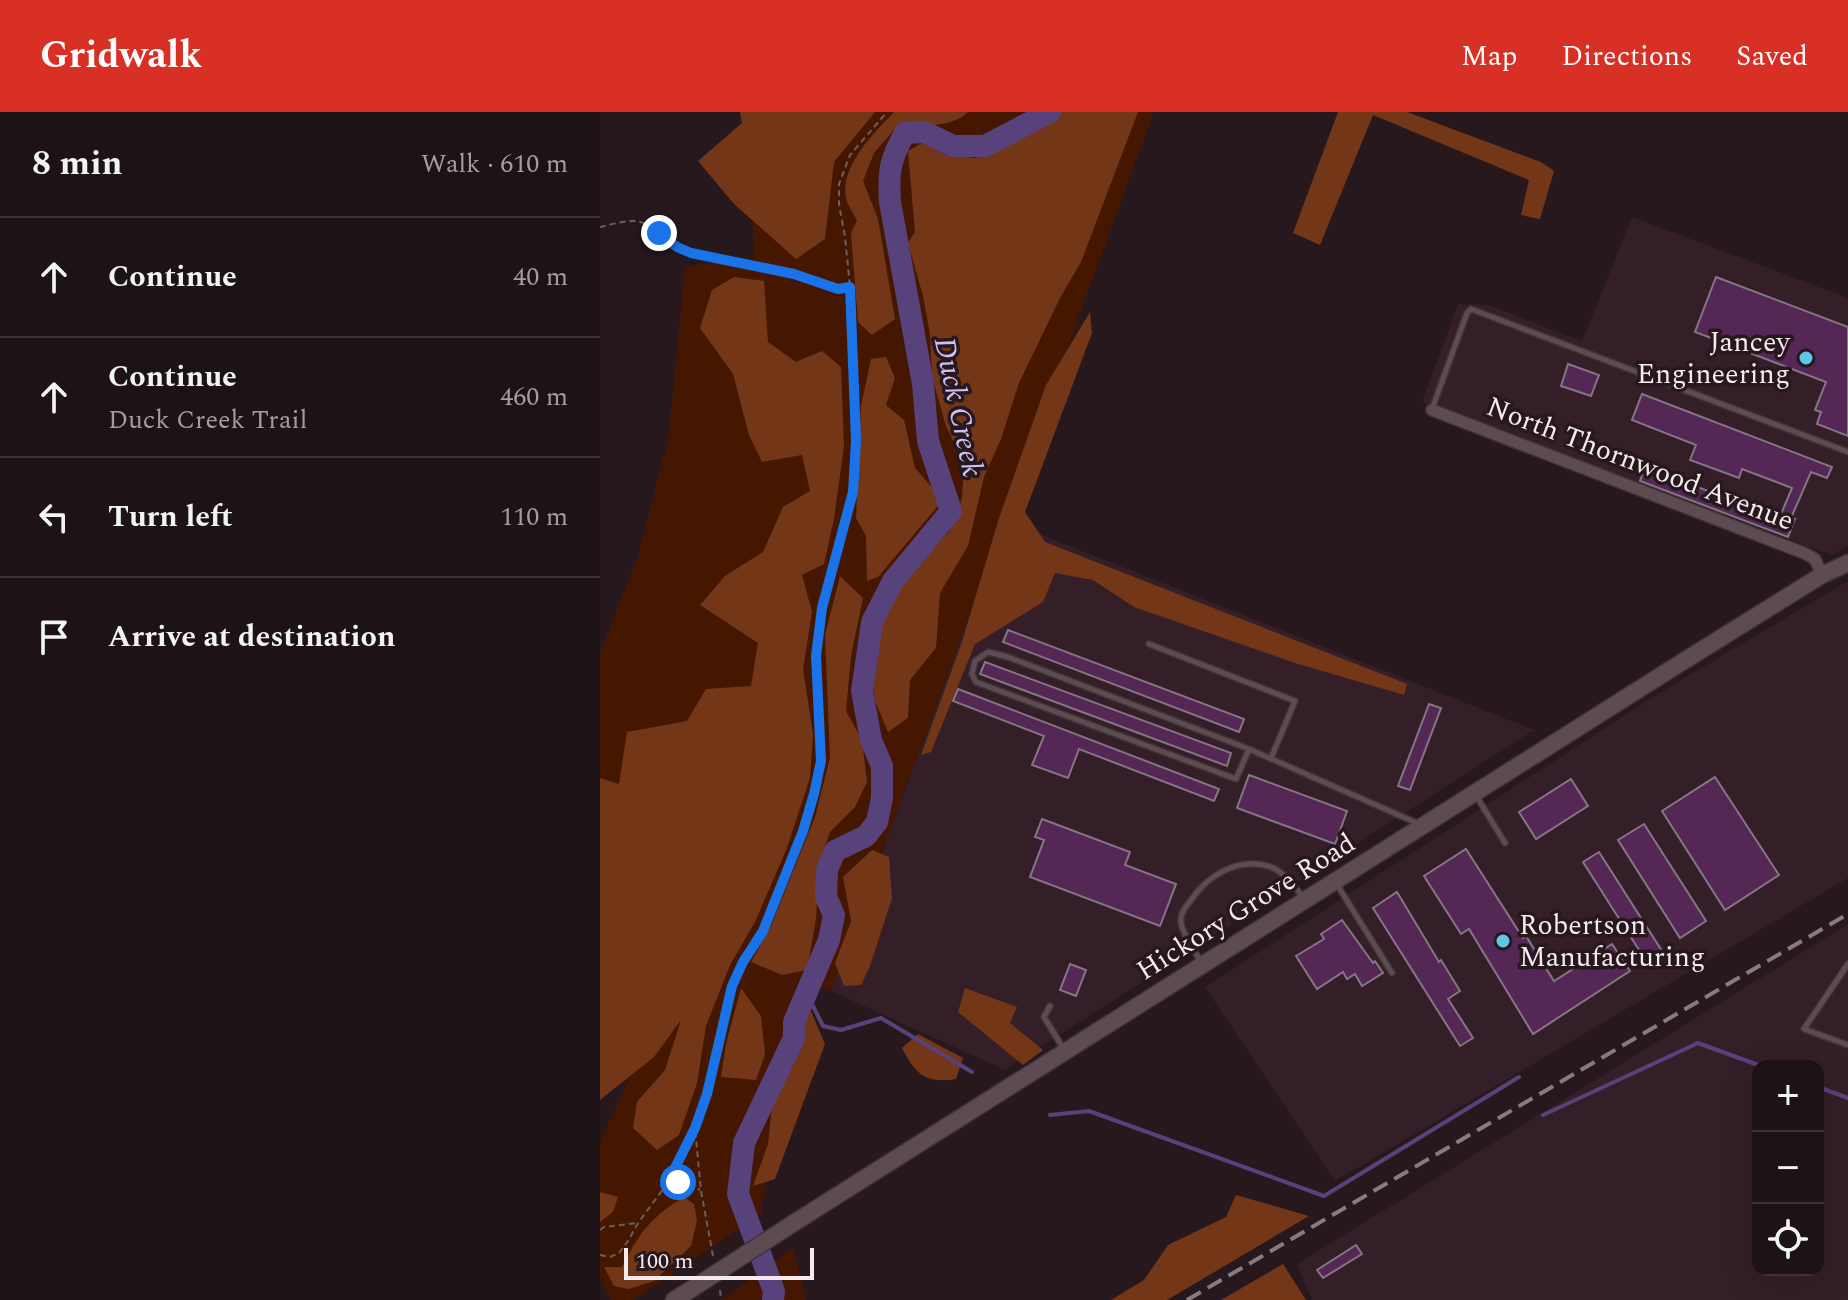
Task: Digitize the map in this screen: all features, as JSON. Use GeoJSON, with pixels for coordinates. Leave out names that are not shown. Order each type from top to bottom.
{"type":"FeatureCollection","features":[{"type":"Feature","properties":{"kind":"main road","name":"Hickory Grove Road"},"geometry":{"type":"LineString","coordinates":[[674,1300],[1822,575],[1848,563]]}},
{"type":"Feature","properties":{"kind":"street","name":"North Thornwood Avenue"},"geometry":{"type":"LineString","coordinates":[[1432,410],[1804,553],[1815,559],[1822,575]]}},
{"type":"Feature","properties":{"kind":"lane"},"geometry":{"type":"LineString","coordinates":[[1432,410],[1471,309],[1848,452]]}},
{"type":"Feature","properties":{"kind":"lane"},"geometry":{"type":"LineString","coordinates":[[1149,644],[1295,701],[1271,758]]}},
{"type":"Feature","properties":{"kind":"lane"},"geometry":{"type":"LineString","coordinates":[[1249,749],[1236,779],[976,682],[972,674],[975,661],[988,652],[1008,657],[1249,749],[1423,826]]}},
{"type":"Feature","properties":{"kind":"lane"},"geometry":{"type":"LineString","coordinates":[[1475,793],[1505,843]]}},
{"type":"Feature","properties":{"kind":"lane"},"geometry":{"type":"LineString","coordinates":[[1203,966],[1181,924],[1182,913],[1200,888],[1225,868],[1248,865],[1271,867],[1285,876],[1306,900]]}},
{"type":"Feature","properties":{"kind":"lane"},"geometry":{"type":"LineString","coordinates":[[1335,882],[1392,973]]}},
{"type":"Feature","properties":{"kind":"lane"},"geometry":{"type":"LineString","coordinates":[[1848,964],[1804,1029],[1848,1045]]}},
{"type":"Feature","properties":{"kind":"lane"},"geometry":{"type":"LineString","coordinates":[[1050,1006],[1044,1017],[1065,1052]]}},
{"type":"Feature","properties":{"kind":"path"},"geometry":{"type":"LineString","coordinates":[[600,1255],[610,1257],[619,1253],[667,1184],[695,1128],[707,1094],[732,986],[763,931],[803,831],[821,761],[816,656],[822,608],[853,492],[856,440],[850,287],[839,184],[850,155],[887,112]]}},
{"type":"Feature","properties":{"kind":"path"},"geometry":{"type":"LineString","coordinates":[[600,227],[634,221],[645,224],[691,253],[794,274],[838,289],[850,287]]}},
{"type":"Feature","properties":{"kind":"path"},"geometry":{"type":"LineString","coordinates":[[695,1128],[701,1191],[716,1269]]}},
{"type":"Feature","properties":{"kind":"path"},"geometry":{"type":"LineString","coordinates":[[667,1184],[687,1184],[701,1191]]}},
{"type":"Feature","properties":{"kind":"path"},"geometry":{"type":"LineString","coordinates":[[600,1230],[618,1224],[638,1223]]}},
{"type":"Feature","properties":{"kind":"path"},"geometry":{"type":"LineString","coordinates":[[718,1284],[721,1300]]}},
{"type":"Feature","properties":{"kind":"shaded area"},"geometry":{"type":"Polygon","coordinates":[[[740,112],[875,112],[834,162],[825,239],[796,259],[734,204],[698,161],[742,123],[740,112]]]}},
{"type":"Feature","properties":{"kind":"shaded area"},"geometry":{"type":"Polygon","coordinates":[[[794,112],[1154,112],[831,991],[799,980],[789,1008],[761,1214],[633,1300],[611,1300],[600,1280],[600,1143],[676,974],[600,941],[600,653],[638,556],[668,440],[685,266],[753,258],[752,172],[794,112]]]}},
{"type":"Feature","properties":{"kind":"shaded area"},"geometry":{"type":"Polygon","coordinates":[[[894,112],[968,112],[945,123],[900,123],[874,153],[863,181],[878,219],[895,319],[872,335],[858,322],[851,233],[857,221],[846,198],[846,186],[848,174],[860,151],[894,112]]]}},
{"type":"Feature","properties":{"kind":"shaded area"},"geometry":{"type":"Polygon","coordinates":[[[1054,112],[1138,112],[1081,262],[1019,383],[1001,439],[984,477],[968,546],[940,593],[936,648],[910,680],[908,718],[888,732],[875,701],[871,670],[875,640],[885,610],[905,575],[949,532],[962,498],[964,464],[946,426],[932,377],[930,334],[908,243],[915,232],[908,151],[922,143],[945,155],[976,158],[1054,112]]]}},
{"type":"Feature","properties":{"kind":"shaded area"},"geometry":{"type":"Polygon","coordinates":[[[1338,112],[1407,112],[1541,162],[1554,171],[1540,219],[1521,215],[1529,180],[1373,115],[1320,245],[1293,233],[1338,112]]]}},
{"type":"Feature","properties":{"kind":"shaded area"},"geometry":{"type":"Polygon","coordinates":[[[1632,217],[1848,298],[1848,546],[1831,555],[1422,402],[1458,304],[1488,305],[1582,341],[1632,217]]]}},
{"type":"Feature","properties":{"kind":"shaded area"},"geometry":{"type":"Polygon","coordinates":[[[734,277],[764,281],[768,342],[796,362],[822,351],[841,367],[844,446],[824,564],[802,575],[812,612],[803,669],[813,734],[810,778],[787,848],[755,922],[730,965],[706,1026],[697,1083],[679,1135],[657,1150],[633,1128],[637,1102],[665,1070],[681,1020],[654,1057],[600,1100],[600,778],[619,784],[627,732],[687,721],[706,689],[751,686],[758,643],[700,605],[725,576],[763,552],[783,507],[810,491],[802,455],[762,462],[749,435],[733,374],[700,328],[712,290],[734,277]]]}},
{"type":"Feature","properties":{"kind":"shaded area"},"geometry":{"type":"Polygon","coordinates":[[[1090,312],[1092,333],[1025,512],[1045,542],[1407,684],[1404,695],[1295,663],[1134,607],[1093,580],[1055,573],[1043,602],[975,644],[931,752],[921,755],[962,642],[999,518],[1046,385],[1090,312]]]}},
{"type":"Feature","properties":{"kind":"shaded area"},"geometry":{"type":"Polygon","coordinates":[[[886,357],[895,378],[886,405],[904,420],[915,468],[943,500],[878,577],[867,581],[866,536],[856,518],[861,406],[871,359],[886,357]]]}},
{"type":"Feature","properties":{"kind":"shaded area"},"geometry":{"type":"Polygon","coordinates":[[[1004,520],[1534,730],[1005,1070],[831,991],[1004,520]]]}},
{"type":"Feature","properties":{"kind":"shaded area"},"geometry":{"type":"Polygon","coordinates":[[[840,576],[863,598],[851,656],[846,711],[862,740],[867,782],[855,807],[830,832],[819,864],[816,919],[807,970],[782,975],[751,962],[771,926],[815,817],[830,758],[825,635],[840,576]]]}},
{"type":"Feature","properties":{"kind":"shaded area"},"geometry":{"type":"Polygon","coordinates":[[[1848,581],[1848,878],[1335,1181],[1205,987],[1661,692],[1848,581]]]}},
{"type":"Feature","properties":{"kind":"shaded area"},"geometry":{"type":"Polygon","coordinates":[[[872,850],[889,857],[892,898],[861,985],[844,986],[835,963],[851,921],[843,877],[872,850]]]}},
{"type":"Feature","properties":{"kind":"shaded area"},"geometry":{"type":"Polygon","coordinates":[[[1848,924],[1848,1300],[1312,1300],[1297,1264],[1848,924]]]}},
{"type":"Feature","properties":{"kind":"shaded area"},"geometry":{"type":"Polygon","coordinates":[[[741,988],[761,1016],[765,1054],[756,1080],[721,1077],[741,988]]]}},
{"type":"Feature","properties":{"kind":"shaded area"},"geometry":{"type":"Polygon","coordinates":[[[965,988],[1017,1007],[1010,1023],[1043,1050],[1023,1065],[958,1012],[965,988]]]}},
{"type":"Feature","properties":{"kind":"shaded area"},"geometry":{"type":"Polygon","coordinates":[[[797,1002],[808,1004],[825,1044],[775,1179],[753,1186],[768,1144],[773,1095],[797,1044],[797,1002]]]}},
{"type":"Feature","properties":{"kind":"shaded area"},"geometry":{"type":"Polygon","coordinates":[[[918,1034],[963,1058],[956,1079],[937,1080],[917,1071],[902,1048],[918,1034]]]}},
{"type":"Feature","properties":{"kind":"shaded area"},"geometry":{"type":"Polygon","coordinates":[[[600,1192],[618,1197],[613,1212],[600,1222],[600,1192]]]}},
{"type":"Feature","properties":{"kind":"shaded area"},"geometry":{"type":"Polygon","coordinates":[[[1236,1195],[1309,1216],[1167,1300],[1111,1300],[1144,1280],[1168,1245],[1226,1217],[1236,1195]]]}},
{"type":"Feature","properties":{"kind":"shaded area"},"geometry":{"type":"Polygon","coordinates":[[[684,1197],[694,1204],[697,1221],[691,1246],[654,1281],[629,1289],[614,1286],[604,1267],[622,1267],[647,1227],[684,1197]]]}},
{"type":"Feature","properties":{"kind":"shaded area"},"geometry":{"type":"Polygon","coordinates":[[[793,1247],[806,1300],[722,1300],[793,1247]]]}},
{"type":"Feature","properties":{"kind":"shaded area"},"geometry":{"type":"Polygon","coordinates":[[[1283,1264],[1306,1300],[1221,1300],[1283,1264]]]}},
{"type":"Feature","properties":{"kind":"building","name":"Jancey Engineering"},"geometry":{"type":"Polygon","coordinates":[[[1716,277],[1848,327],[1848,436],[1817,424],[1821,412],[1815,410],[1826,382],[1695,332],[1716,277]]]}},
{"type":"Feature","properties":{"kind":"building"},"geometry":{"type":"Polygon","coordinates":[[[1568,364],[1599,375],[1591,396],[1561,386],[1568,364]]]}},
{"type":"Feature","properties":{"kind":"building"},"geometry":{"type":"Polygon","coordinates":[[[1642,394],[1832,467],[1827,478],[1811,472],[1791,518],[1795,519],[1788,537],[1640,481],[1645,467],[1771,515],[1773,511],[1781,514],[1792,488],[1742,469],[1739,478],[1690,460],[1696,445],[1632,420],[1642,394]]]}},
{"type":"Feature","properties":{"kind":"building"},"geometry":{"type":"Polygon","coordinates":[[[1008,630],[1244,719],[1239,732],[1003,642],[1008,630]]]}},
{"type":"Feature","properties":{"kind":"building"},"geometry":{"type":"Polygon","coordinates":[[[985,662],[1231,753],[1227,766],[980,674],[985,662]]]}},
{"type":"Feature","properties":{"kind":"building"},"geometry":{"type":"Polygon","coordinates":[[[958,689],[1219,789],[1214,801],[1079,749],[1068,778],[1032,765],[1044,736],[953,701],[958,689]]]}},
{"type":"Feature","properties":{"kind":"building"},"geometry":{"type":"Polygon","coordinates":[[[1429,704],[1441,708],[1410,790],[1398,786],[1429,704]]]}},
{"type":"Feature","properties":{"kind":"building"},"geometry":{"type":"Polygon","coordinates":[[[1249,775],[1347,811],[1335,844],[1237,808],[1249,775]]]}},
{"type":"Feature","properties":{"kind":"building"},"geometry":{"type":"Polygon","coordinates":[[[1715,777],[1779,875],[1725,910],[1662,811],[1715,777]]]}},
{"type":"Feature","properties":{"kind":"building"},"geometry":{"type":"Polygon","coordinates":[[[1571,779],[1588,806],[1536,839],[1519,812],[1571,779]]]}},
{"type":"Feature","properties":{"kind":"building"},"geometry":{"type":"Polygon","coordinates":[[[1042,819],[1130,852],[1125,865],[1176,884],[1160,926],[1030,877],[1044,840],[1035,837],[1042,819]]]}},
{"type":"Feature","properties":{"kind":"building"},"geometry":{"type":"Polygon","coordinates":[[[1644,824],[1706,921],[1680,938],[1618,840],[1644,824]]]}},
{"type":"Feature","properties":{"kind":"building","name":"Robertson Manufacturing"},"geometry":{"type":"Polygon","coordinates":[[[1466,849],[1554,981],[1612,944],[1630,971],[1533,1034],[1469,929],[1461,934],[1424,876],[1466,849]]]}},
{"type":"Feature","properties":{"kind":"building"},"geometry":{"type":"Polygon","coordinates":[[[1599,852],[1662,951],[1646,961],[1583,862],[1599,852]]]}},
{"type":"Feature","properties":{"kind":"building"},"geometry":{"type":"Polygon","coordinates":[[[1397,892],[1460,991],[1448,999],[1473,1038],[1460,1046],[1373,908],[1397,892]]]}},
{"type":"Feature","properties":{"kind":"building"},"geometry":{"type":"Polygon","coordinates":[[[1342,920],[1383,973],[1362,986],[1355,974],[1347,979],[1343,972],[1317,989],[1296,956],[1324,939],[1321,934],[1342,920]]]}},
{"type":"Feature","properties":{"kind":"building"},"geometry":{"type":"Polygon","coordinates":[[[1070,964],[1086,970],[1076,996],[1060,990],[1070,964]]]}},
{"type":"Feature","properties":{"kind":"building"},"geometry":{"type":"Polygon","coordinates":[[[1356,1245],[1362,1254],[1323,1278],[1317,1270],[1356,1245]]]}},
{"type":"Feature","properties":{"kind":"waterway","name":"Duck Creek"},"geometry":{"type":"LineString","coordinates":[[773,1300],[774,1291],[738,1194],[744,1143],[794,1038],[794,1022],[829,940],[834,915],[826,897],[827,870],[835,851],[866,836],[877,822],[882,798],[882,766],[871,740],[862,691],[872,622],[893,581],[951,511],[928,441],[923,384],[890,202],[891,166],[905,133],[924,132],[953,146],[985,146],[1050,112]]}},
{"type":"Feature","properties":{"kind":"waterway"},"geometry":{"type":"LineString","coordinates":[[806,992],[823,1026],[841,1030],[881,1018],[972,1072]]}},
{"type":"Feature","properties":{"kind":"waterway"},"geometry":{"type":"LineString","coordinates":[[1543,1115],[1698,1043],[1752,1063]]}},
{"type":"Feature","properties":{"kind":"waterway"},"geometry":{"type":"LineString","coordinates":[[1050,1115],[1089,1111],[1324,1196],[1519,1077]]}},
{"type":"Feature","properties":{"kind":"waterway"},"geometry":{"type":"LineString","coordinates":[[1824,1089],[1848,1098]]}},
{"type":"Feature","properties":{"kind":"railway"},"geometry":{"type":"LineString","coordinates":[[1187,1300],[1848,914]]}},
{"type":"Feature","properties":{"kind":"place","name":"Jancey Engineering"},"geometry":{"type":"Point","coordinates":[1806,358]}},
{"type":"Feature","properties":{"kind":"place","name":"Robertson Manufacturing"},"geometry":{"type":"Point","coordinates":[1503,941]}},
{"type":"Feature","properties":{"kind":"route"},"geometry":{"type":"LineString","coordinates":[[659,233],[691,253],[794,274],[838,289],[850,287],[856,440],[853,492],[822,608],[816,656],[821,761],[814,794],[803,831],[763,931],[732,986],[707,1094],[695,1128],[667,1184],[678,1182]]}}]}
